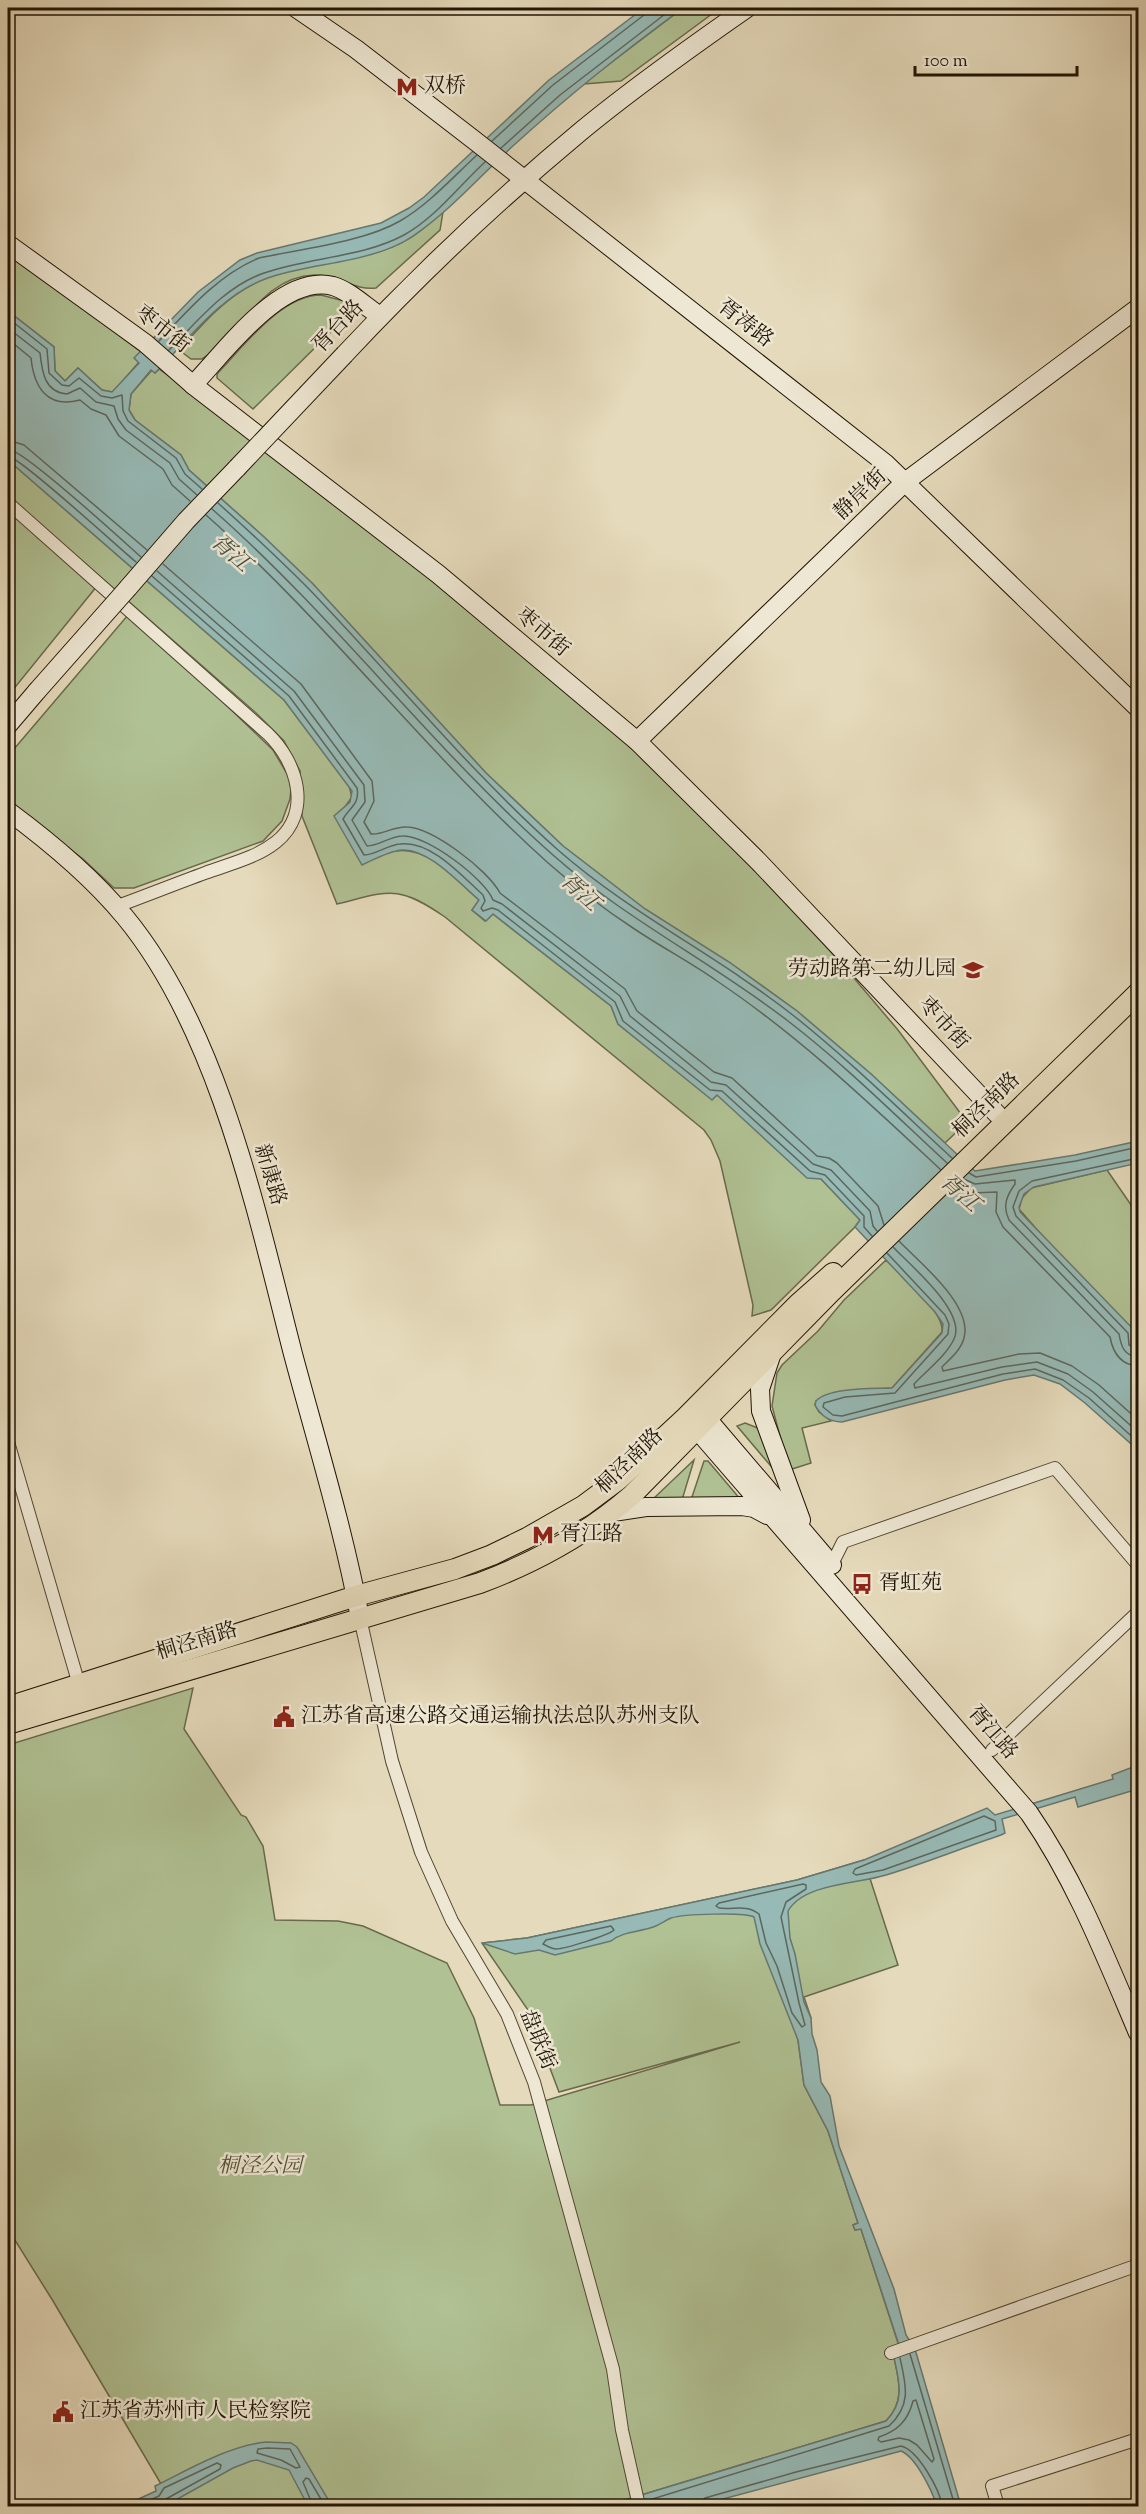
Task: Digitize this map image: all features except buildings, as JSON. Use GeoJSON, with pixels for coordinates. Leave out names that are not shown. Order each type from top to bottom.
{"type":"FeatureCollection","features":[{"type":"Feature","properties":{"kind":"main road","name":"桐泾南路"},"geometry":{"type":"LineString","coordinates":[[966,1153],[997,1114],[1138,976]]}},
{"type":"Feature","properties":{"kind":"main road","name":"桐泾南路"},"geometry":{"type":"LineString","coordinates":[[8,1717],[356,1596],[464,1566],[527,1538],[583,1506],[697,1418],[771,1356],[863,1252],[1138,993]]}},
{"type":"Feature","properties":{"kind":"main road","name":"桐泾南路"},"geometry":{"type":"LineString","coordinates":[[82,1693],[360,1618],[508,1572],[568,1543],[613,1512],[798,1304],[863,1252]]}},
{"type":"Feature","properties":{"kind":"street","name":"胥涛路"},"geometry":{"type":"LineString","coordinates":[[296,8],[356,49],[474,140],[867,449],[906,483],[1138,708]]}},
{"type":"Feature","properties":{"kind":"street","name":"胥台路"},"geometry":{"type":"LineString","coordinates":[[8,725],[186,521],[380,316],[524,180],[581,131],[747,8]]}},
{"type":"Feature","properties":{"kind":"street","name":"枣市街"},"geometry":{"type":"LineString","coordinates":[[8,244],[145,343],[193,385],[438,574],[637,741],[759,862],[997,1114]]}},
{"type":"Feature","properties":{"kind":"street"},"geometry":{"type":"LineString","coordinates":[[193,385],[266,308],[286,293],[314,285],[334,286],[380,316]]}},
{"type":"Feature","properties":{"kind":"street","name":"静岸街"},"geometry":{"type":"LineString","coordinates":[[637,741],[906,483],[1138,308]]}},
{"type":"Feature","properties":{"kind":"street"},"geometry":{"type":"LineString","coordinates":[[8,503],[268,734],[286,755],[297,780],[298,792],[294,818],[287,832],[276,842],[243,860],[115,907]]}},
{"type":"Feature","properties":{"kind":"street","name":"新康路"},"geometry":{"type":"LineString","coordinates":[[8,811],[75,867],[115,907],[141,940],[176,995],[192,1028],[221,1100],[254,1202],[360,1618]]}},
{"type":"Feature","properties":{"kind":"street"},"geometry":{"type":"LineString","coordinates":[[771,1356],[760,1389],[761,1411],[790,1495],[809,1538]]}},
{"type":"Feature","properties":{"kind":"street","name":"胥江路"},"geometry":{"type":"LineString","coordinates":[[697,1418],[775,1519],[1005,1774],[1039,1805],[1066,1858],[1090,1892],[1138,2003]]}},
{"type":"Feature","properties":{"kind":"street","name":"胥江路"},"geometry":{"type":"LineString","coordinates":[[697,1418],[809,1538],[992,1750],[1005,1774]]}},
{"type":"Feature","properties":{"kind":"street"},"geometry":{"type":"LineString","coordinates":[[8,1442],[82,1693]]}},
{"type":"Feature","properties":{"kind":"street"},"geometry":{"type":"LineString","coordinates":[[831,1564],[843,1542],[1055,1468],[1138,1565]]}},
{"type":"Feature","properties":{"kind":"street"},"geometry":{"type":"LineString","coordinates":[[613,1512],[646,1507],[742,1506],[756,1509],[775,1519]]}},
{"type":"Feature","properties":{"kind":"street"},"geometry":{"type":"LineString","coordinates":[[992,1750],[1138,1612]]}},
{"type":"Feature","properties":{"kind":"street","name":"盘联街"},"geometry":{"type":"LineString","coordinates":[[360,1618],[392,1761],[421,1852],[452,1921],[507,2014],[534,2082],[613,2369],[622,2430],[639,2506]]}},
{"type":"Feature","properties":{"kind":"street","name":"胥江路"},"geometry":{"type":"LineString","coordinates":[[1066,1858],[1079,1898],[1138,2033]]}},
{"type":"Feature","properties":{"kind":"street"},"geometry":{"type":"LineString","coordinates":[[891,2353],[1138,2265]]}},
{"type":"Feature","properties":{"kind":"street"},"geometry":{"type":"LineString","coordinates":[[998,2506],[992,2486],[1138,2439]]}},
{"type":"Feature","properties":{"kind":"green space"},"geometry":{"type":"Polygon","coordinates":[[[683,8],[720,8],[621,81],[583,84],[683,8]]]}},
{"type":"Feature","properties":{"kind":"green space"},"geometry":{"type":"Polygon","coordinates":[[[443,212],[440,230],[376,288],[360,287],[322,275],[296,278],[280,285],[266,296],[229,336],[202,359],[191,359],[179,350],[221,306],[251,285],[290,271],[352,259],[391,247],[423,229],[443,212]]]}},
{"type":"Feature","properties":{"kind":"green space"},"geometry":{"type":"Polygon","coordinates":[[[8,251],[141,352],[135,358],[139,362],[115,390],[112,392],[102,390],[78,368],[65,381],[55,371],[54,347],[8,311],[8,251]]]}},
{"type":"Feature","properties":{"kind":"green space"},"geometry":{"type":"Polygon","coordinates":[[[321,295],[344,301],[347,309],[345,318],[253,409],[217,378],[217,374],[239,350],[277,313],[306,297],[321,295]]]}},
{"type":"Feature","properties":{"kind":"green space"},"geometry":{"type":"Polygon","coordinates":[[[159,369],[273,450],[609,726],[779,895],[842,964],[898,1030],[967,1122],[945,1143],[871,1074],[797,1011],[729,962],[645,909],[563,846],[486,773],[313,584],[189,470],[181,455],[135,420],[129,410],[131,394],[152,370],[155,373],[159,369]]]}},
{"type":"Feature","properties":{"kind":"green space"},"geometry":{"type":"Polygon","coordinates":[[[8,460],[284,700],[349,786],[352,797],[344,808],[396,851],[420,854],[451,874],[479,900],[472,910],[485,921],[493,914],[611,1006],[618,1024],[712,1099],[717,1095],[821,1179],[860,1220],[855,1227],[771,1310],[752,1316],[753,1305],[720,1161],[704,1130],[429,906],[404,895],[393,893],[337,904],[302,816],[300,771],[284,741],[256,713],[8,496],[8,460]]]}},
{"type":"Feature","properties":{"kind":"green space"},"geometry":{"type":"Polygon","coordinates":[[[8,511],[97,586],[8,696],[8,511]]]}},
{"type":"Feature","properties":{"kind":"green space"},"geometry":{"type":"Polygon","coordinates":[[[128,615],[273,750],[289,777],[291,789],[282,821],[263,841],[134,888],[114,888],[83,859],[8,801],[8,756],[128,615]]]}},
{"type":"Feature","properties":{"kind":"green space"},"geometry":{"type":"Polygon","coordinates":[[[1107,1170],[1138,1215],[1138,1345],[1019,1209],[1022,1198],[1031,1188],[1107,1170]]]}},
{"type":"Feature","properties":{"kind":"green space"},"geometry":{"type":"Polygon","coordinates":[[[886,1260],[930,1304],[937,1314],[942,1332],[892,1388],[845,1391],[816,1401],[815,1405],[819,1412],[831,1421],[802,1428],[811,1463],[789,1470],[772,1406],[777,1373],[782,1365],[818,1331],[844,1300],[886,1260]]]}},
{"type":"Feature","properties":{"kind":"green space"},"geometry":{"type":"Polygon","coordinates":[[[745,1423],[763,1430],[775,1471],[737,1426],[745,1423]]]}},
{"type":"Feature","properties":{"kind":"green space"},"geometry":{"type":"Polygon","coordinates":[[[694,1460],[682,1500],[654,1498],[694,1460]]]}},
{"type":"Feature","properties":{"kind":"green space"},"geometry":{"type":"Polygon","coordinates":[[[704,1461],[708,1461],[741,1500],[691,1500],[704,1461]]]}},
{"type":"Feature","properties":{"kind":"green space","name":"桐泾公园"},"geometry":{"type":"Polygon","coordinates":[[[193,1688],[184,1729],[241,1815],[246,1817],[263,1846],[275,1920],[338,1921],[363,1926],[447,1963],[474,2018],[500,2105],[531,2105],[740,2042],[559,2092],[528,2010],[482,1943],[527,1938],[797,1880],[864,1860],[898,1965],[804,1997],[811,2018],[794,2027],[804,2085],[828,2131],[858,2223],[853,2225],[855,2230],[861,2229],[899,2346],[892,2348],[899,2395],[893,2413],[886,2421],[605,2506],[174,2506],[8,2229],[8,1745],[193,1688]]]}},
{"type":"Feature","properties":{"kind":"water","name":"胥江"},"geometry":{"type":"Polygon","coordinates":[[[644,8],[683,8],[555,109],[452,205],[413,236],[379,252],[265,279],[233,296],[206,320],[155,373],[151,370],[131,394],[129,410],[135,420],[181,455],[189,470],[313,584],[486,773],[563,846],[645,909],[729,962],[797,1011],[871,1074],[975,1171],[1075,1155],[1138,1141],[1138,1163],[1034,1187],[1024,1194],[1019,1207],[1020,1212],[1137,1333],[1133,1340],[1138,1345],[1138,1450],[1060,1384],[1034,1375],[1005,1380],[842,1422],[830,1420],[823,1415],[815,1405],[822,1396],[841,1391],[892,1388],[942,1333],[943,1324],[935,1312],[855,1227],[860,1220],[821,1179],[807,1178],[717,1095],[712,1100],[618,1024],[611,1006],[493,914],[486,921],[472,910],[479,900],[433,861],[412,851],[402,850],[362,865],[334,816],[350,802],[352,791],[284,700],[8,460],[8,311],[54,347],[55,371],[65,381],[78,368],[102,390],[112,392],[139,363],[134,358],[198,292],[240,260],[257,253],[381,223],[409,208],[424,197],[549,80],[644,8]]]}},
{"type":"Feature","properties":{"kind":"water"},"geometry":{"type":"Polygon","coordinates":[[[1138,1765],[1138,1789],[1078,1807],[1075,1797],[1002,1819],[1005,1833],[1001,1835],[886,1875],[819,1890],[806,1895],[788,1911],[790,1938],[804,2002],[811,2018],[821,2082],[830,2096],[839,2146],[894,2289],[906,2335],[915,2349],[961,2506],[937,2506],[918,2467],[907,2454],[901,2451],[697,2506],[605,2506],[886,2421],[893,2413],[899,2395],[892,2348],[899,2345],[861,2229],[855,2230],[853,2225],[858,2223],[828,2131],[804,2085],[798,2040],[760,1944],[754,1917],[727,1914],[671,1918],[653,1927],[620,1936],[611,1941],[555,1955],[539,1950],[515,1954],[482,1943],[527,1938],[797,1880],[864,1860],[987,1808],[995,1815],[1113,1779],[1112,1775],[1138,1765]]]}},
{"type":"Feature","properties":{"kind":"water"},"geometry":{"type":"Polygon","coordinates":[[[266,2442],[291,2443],[297,2447],[332,2506],[308,2506],[289,2470],[257,2460],[233,2468],[165,2506],[123,2506],[156,2491],[155,2486],[209,2459],[238,2448],[266,2442]]]}},
{"type":"Feature","properties":{"kind":"place","name":"双桥"},"geometry":{"type":"Point","coordinates":[407,87]}},
{"type":"Feature","properties":{"kind":"place","name":"劳动路第二幼儿园"},"geometry":{"type":"Point","coordinates":[973,970]}},
{"type":"Feature","properties":{"kind":"place","name":"胥江路"},"geometry":{"type":"Point","coordinates":[543,1535]}},
{"type":"Feature","properties":{"kind":"place","name":"胥虹苑"},"geometry":{"type":"Point","coordinates":[862,1584]}},
{"type":"Feature","properties":{"kind":"place","name":"江苏省高速公路交通运输执法总队苏州支队"},"geometry":{"type":"Point","coordinates":[284,1717]}},
{"type":"Feature","properties":{"kind":"place","name":"江苏省苏州市人民检察院"},"geometry":{"type":"Point","coordinates":[63,2412]}}]}
